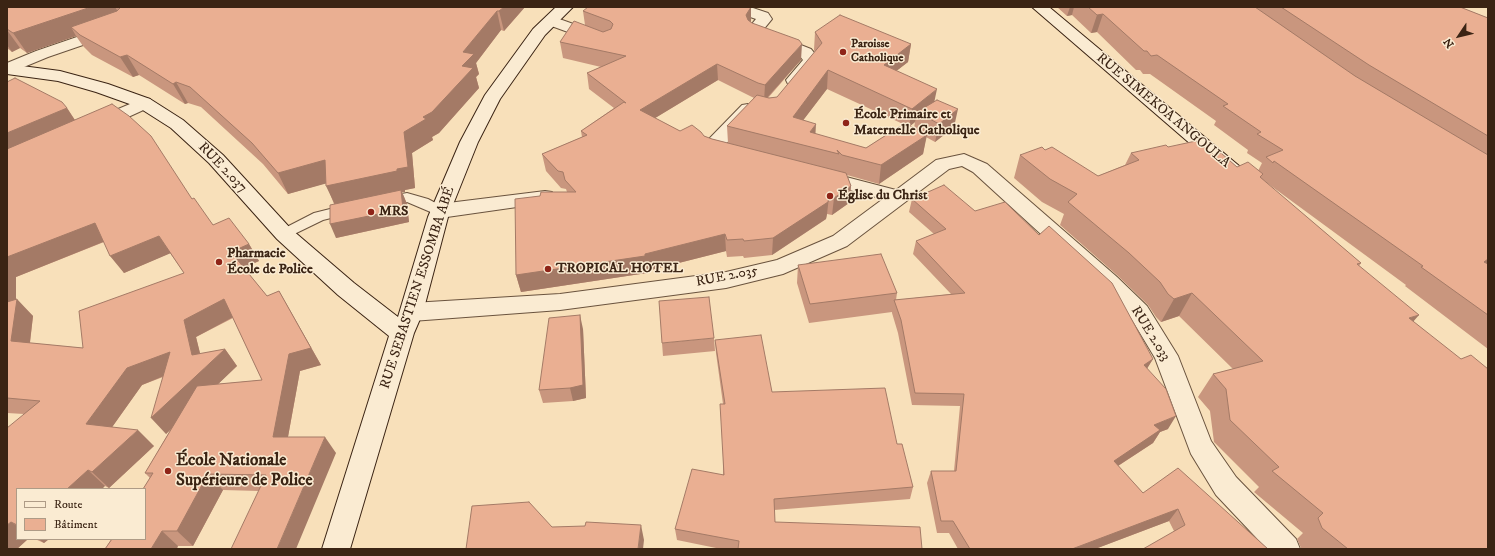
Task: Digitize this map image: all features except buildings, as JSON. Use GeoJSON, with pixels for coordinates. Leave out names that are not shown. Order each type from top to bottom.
{"type":"FeatureCollection","features":[{"type":"Feature","properties":{"kind":"street"},"geometry":{"type":"LineString","coordinates":[[735,7],[769,11],[755,32],[759,35],[805,52],[812,60],[783,93]]}},
{"type":"Feature","properties":{"kind":"street","name":"RUE SIMEKOA ANGOULA"},"geometry":{"type":"LineString","coordinates":[[1040,7],[1250,185]]}},
{"type":"Feature","properties":{"kind":"street"},"geometry":{"type":"LineString","coordinates":[[558,14],[606,41]]}},
{"type":"Feature","properties":{"kind":"street","name":"RUE SEBASTIEN ESSOMBA ABÉ"},"geometry":{"type":"LineString","coordinates":[[336,549],[402,333],[412,312],[440,211],[469,142],[491,99],[539,32],[558,14]]}},
{"type":"Feature","properties":{"kind":"street"},"geometry":{"type":"LineString","coordinates":[[7,69],[42,54],[123,26]]}},
{"type":"Feature","properties":{"kind":"street","name":"RUE 2.037"},"geometry":{"type":"LineString","coordinates":[[7,69],[60,76],[144,104],[177,124],[216,159],[284,234],[346,289],[402,333]]}},
{"type":"Feature","properties":{"kind":"street"},"geometry":{"type":"LineString","coordinates":[[79,133],[144,104]]}},
{"type":"Feature","properties":{"kind":"street"},"geometry":{"type":"LineString","coordinates":[[750,157],[712,147],[752,105],[763,108]]}},
{"type":"Feature","properties":{"kind":"street","name":"RUE 2.035"},"geometry":{"type":"LineString","coordinates":[[412,312],[560,302],[726,280],[783,266],[840,241],[943,164],[964,160]]}},
{"type":"Feature","properties":{"kind":"street","name":"RUE 2.033"},"geometry":{"type":"LineString","coordinates":[[964,160],[980,168],[1109,283],[1139,312],[1166,356],[1200,446],[1226,486],[1286,549]]}},
{"type":"Feature","properties":{"kind":"street"},"geometry":{"type":"LineString","coordinates":[[809,173],[899,197]]}},
{"type":"Feature","properties":{"kind":"street"},"geometry":{"type":"LineString","coordinates":[[440,211],[558,195]]}},
{"type":"Feature","properties":{"kind":"lane"},"geometry":{"type":"LineString","coordinates":[[284,234],[319,216],[408,197],[423,202],[440,211]]}},
{"type":"Feature","properties":{"kind":"place","name":"Paroisse Catholique"},"geometry":{"type":"Point","coordinates":[843,52]}},
{"type":"Feature","properties":{"kind":"place","name":"École Primaire et Maternelle Catholique"},"geometry":{"type":"Point","coordinates":[846,123]}},
{"type":"Feature","properties":{"kind":"place","name":"Église du Christ"},"geometry":{"type":"Point","coordinates":[830,196]}},
{"type":"Feature","properties":{"kind":"place","name":"MRS"},"geometry":{"type":"Point","coordinates":[371,212]}},
{"type":"Feature","properties":{"kind":"place","name":"Pharmacie École de Police"},"geometry":{"type":"Point","coordinates":[219,262]}},
{"type":"Feature","properties":{"kind":"place","name":"TROPICAL HOTEL"},"geometry":{"type":"Point","coordinates":[548,269]}},
{"type":"Feature","properties":{"kind":"place","name":"École Nationale Supérieure de Police"},"geometry":{"type":"Point","coordinates":[168,471]}}]}
